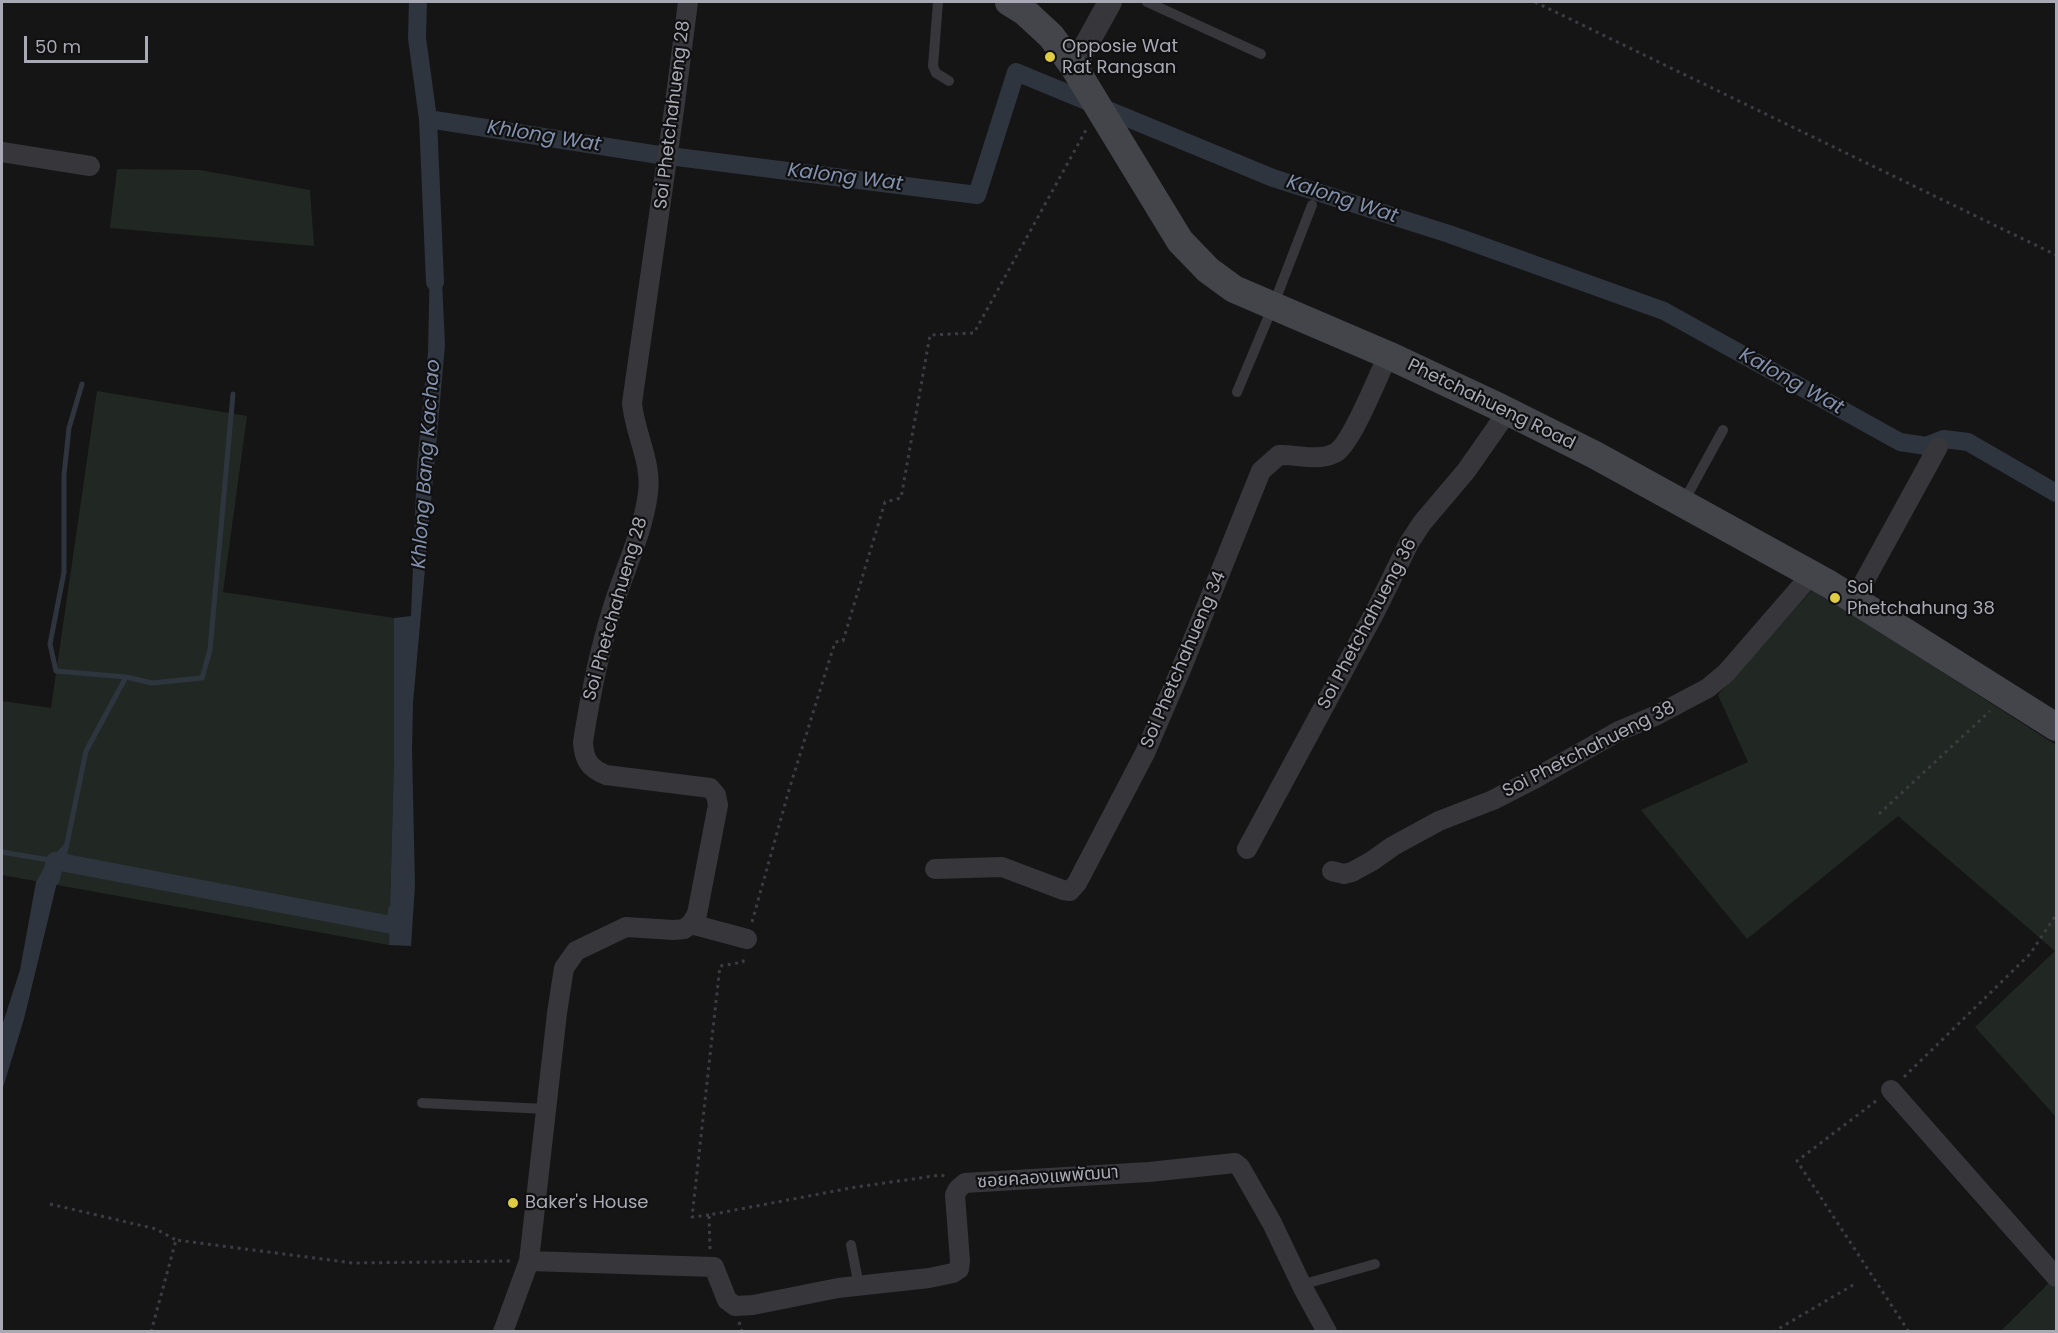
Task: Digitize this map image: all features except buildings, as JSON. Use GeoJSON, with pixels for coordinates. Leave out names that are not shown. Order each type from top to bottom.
{"type":"FeatureCollection","features":[{"type":"Feature","properties":{"kind":"main road","name":"Phetchahueng Road"},"geometry":{"type":"LineString","coordinates":[[1009,2],[1025,12],[1051,36],[1074,68],[1180,241],[1208,270],[1234,289],[1388,355],[1595,455],[1854,600],[2056,727]]}},
{"type":"Feature","properties":{"kind":"street","name":"Soi Phetchahueng 28"},"geometry":{"type":"LineString","coordinates":[[688,2],[632,404],[634,423],[643,444],[648,465],[648,493],[639,531],[613,608],[600,657],[583,742],[584,755],[588,763],[595,770],[606,775],[710,788],[716,795],[718,805],[714,829],[697,915],[691,924]]}},
{"type":"Feature","properties":{"kind":"street"},"geometry":{"type":"LineString","coordinates":[[1074,68],[1110,2]]}},
{"type":"Feature","properties":{"kind":"street"},"geometry":{"type":"LineString","coordinates":[[2,152],[90,166]]}},
{"type":"Feature","properties":{"kind":"street","name":"Soi Phetchahueng 34"},"geometry":{"type":"LineString","coordinates":[[935,869],[1002,867],[1063,890],[1070,891],[1077,884],[1145,753],[1261,471],[1279,455],[1304,457],[1328,456],[1337,453],[1351,433],[1388,355]]}},
{"type":"Feature","properties":{"kind":"street","name":"Soi Phetchahueng 36"},"geometry":{"type":"LineString","coordinates":[[1247,849],[1375,612],[1409,543],[1422,523],[1466,471],[1508,411]]}},
{"type":"Feature","properties":{"kind":"street"},"geometry":{"type":"LineString","coordinates":[[1854,600],[1938,447]]}},
{"type":"Feature","properties":{"kind":"street","name":"Soi Phetchahueng 38"},"geometry":{"type":"LineString","coordinates":[[1332,871],[1344,874],[1352,872],[1438,821],[1493,800],[1619,732],[1708,688],[1726,673],[1811,575]]}},
{"type":"Feature","properties":{"kind":"street"},"geometry":{"type":"LineString","coordinates":[[503,1332],[529,1261],[557,1013],[564,968],[570,958],[576,951],[626,927],[674,930],[684,929],[691,924],[747,939]]}},
{"type":"Feature","properties":{"kind":"street"},"geometry":{"type":"LineString","coordinates":[[1891,1090],[2056,1277]]}},
{"type":"Feature","properties":{"kind":"street","name":"ซอยคลองแพพัฒนา"},"geometry":{"type":"LineString","coordinates":[[710,1266],[716,1270],[727,1300],[735,1306],[753,1305],[859,1286],[929,1278],[953,1273],[959,1269],[955,1195],[965,1183],[1149,1172],[1235,1163],[1240,1167],[1272,1223],[1326,1332]]}},
{"type":"Feature","properties":{"kind":"street"},"geometry":{"type":"LineString","coordinates":[[529,1261],[710,1266]]}},
{"type":"Feature","properties":{"kind":"lane"},"geometry":{"type":"LineString","coordinates":[[938,2],[933,66],[936,73],[949,81]]}},
{"type":"Feature","properties":{"kind":"lane"},"geometry":{"type":"LineString","coordinates":[[1147,2],[1261,54]]}},
{"type":"Feature","properties":{"kind":"lane"},"geometry":{"type":"LineString","coordinates":[[1237,392],[1312,205]]}},
{"type":"Feature","properties":{"kind":"lane"},"geometry":{"type":"LineString","coordinates":[[1683,504],[1723,430]]}},
{"type":"Feature","properties":{"kind":"lane"},"geometry":{"type":"LineString","coordinates":[[422,1103],[546,1109]]}},
{"type":"Feature","properties":{"kind":"lane"},"geometry":{"type":"LineString","coordinates":[[851,1245],[859,1286]]}},
{"type":"Feature","properties":{"kind":"lane"},"geometry":{"type":"LineString","coordinates":[[1301,1285],[1375,1264]]}},
{"type":"Feature","properties":{"kind":"path"},"geometry":{"type":"LineString","coordinates":[[1535,2],[2056,254]]}},
{"type":"Feature","properties":{"kind":"path"},"geometry":{"type":"LineString","coordinates":[[965,1183],[941,1175],[856,1187],[692,1217],[720,966],[743,962],[747,939],[789,790],[835,642],[843,641],[885,502],[901,498],[930,335],[974,333],[1098,107]]}},
{"type":"Feature","properties":{"kind":"path"},"geometry":{"type":"LineString","coordinates":[[1879,814],[2007,695]]}},
{"type":"Feature","properties":{"kind":"path"},"geometry":{"type":"LineString","coordinates":[[50,1204],[156,1229],[176,1240],[353,1263],[529,1261]]}},
{"type":"Feature","properties":{"kind":"path"},"geometry":{"type":"LineString","coordinates":[[709,1215],[710,1266]]}},
{"type":"Feature","properties":{"kind":"path"},"geometry":{"type":"LineString","coordinates":[[151,1332],[176,1240]]}},
{"type":"Feature","properties":{"kind":"path"},"geometry":{"type":"LineString","coordinates":[[1773,1332],[1853,1285]]}},
{"type":"Feature","properties":{"kind":"shaded area"},"geometry":{"type":"Polygon","coordinates":[[[117,169],[200,170],[310,190],[314,246],[110,228],[117,169]]]}},
{"type":"Feature","properties":{"kind":"shaded area"},"geometry":{"type":"Polygon","coordinates":[[[97,391],[247,416],[223,592],[394,618],[394,758],[389,945],[2,875],[2,701],[51,708],[97,391]]]}},
{"type":"Feature","properties":{"kind":"shaded area"},"geometry":{"type":"Polygon","coordinates":[[[1813,589],[2056,745],[2056,1117],[1975,1027],[2055,951],[1898,816],[1747,939],[1641,810],[1748,762],[1718,695],[1813,589]]]}},
{"type":"Feature","properties":{"kind":"shaded area"},"geometry":{"type":"Polygon","coordinates":[[[2051,1281],[2056,1286],[2056,1331],[2000,1332],[2051,1281]]]}},
{"type":"Feature","properties":{"kind":"water"},"geometry":{"type":"Polygon","coordinates":[[[430,259],[441,260],[445,345],[413,703],[415,885],[411,946],[389,945],[394,758],[394,618],[411,616],[417,466],[428,352],[430,259]]]}},
{"type":"Feature","properties":{"kind":"water"},"geometry":{"type":"Polygon","coordinates":[[[67,841],[24,1019],[2,1091],[2,1026],[20,970],[36,882],[47,863],[67,841]]]}},
{"type":"Feature","properties":{"kind":"waterway","name":"Khlong Bang Kachao"},"geometry":{"type":"LineString","coordinates":[[418,2],[417,38],[428,119],[435,282]]}},
{"type":"Feature","properties":{"kind":"waterway","name":"Kalong Wat"},"geometry":{"type":"LineString","coordinates":[[677,157],[977,195],[1016,72],[1273,178],[1449,234],[1664,311],[1900,442],[1926,446],[1944,439],[1968,442],[2056,493]]}},
{"type":"Feature","properties":{"kind":"waterway","name":"Khlong Wat"},"geometry":{"type":"LineString","coordinates":[[428,119],[659,155]]}},
{"type":"Feature","properties":{"kind":"waterway"},"geometry":{"type":"LineString","coordinates":[[82,384],[69,428],[64,475],[64,572],[50,644],[56,671],[126,677]]}},
{"type":"Feature","properties":{"kind":"waterway"},"geometry":{"type":"LineString","coordinates":[[63,863],[86,751],[126,677],[152,683],[202,678],[210,650],[233,394]]}},
{"type":"Feature","properties":{"kind":"waterway"},"geometry":{"type":"LineString","coordinates":[[2,852],[55,861]]}},
{"type":"Feature","properties":{"kind":"waterway"},"geometry":{"type":"LineString","coordinates":[[51,878],[55,861],[397,926],[397,911]]}},
{"type":"Feature","properties":{"kind":"place","name":"Opposie Wat Rat Rangsan"},"geometry":{"type":"Point","coordinates":[1050,57]}},
{"type":"Feature","properties":{"kind":"place","name":"Soi Phetchahung 38"},"geometry":{"type":"Point","coordinates":[1835,598]}},
{"type":"Feature","properties":{"kind":"place","name":"Baker's House"},"geometry":{"type":"Point","coordinates":[513,1203]}}]}
